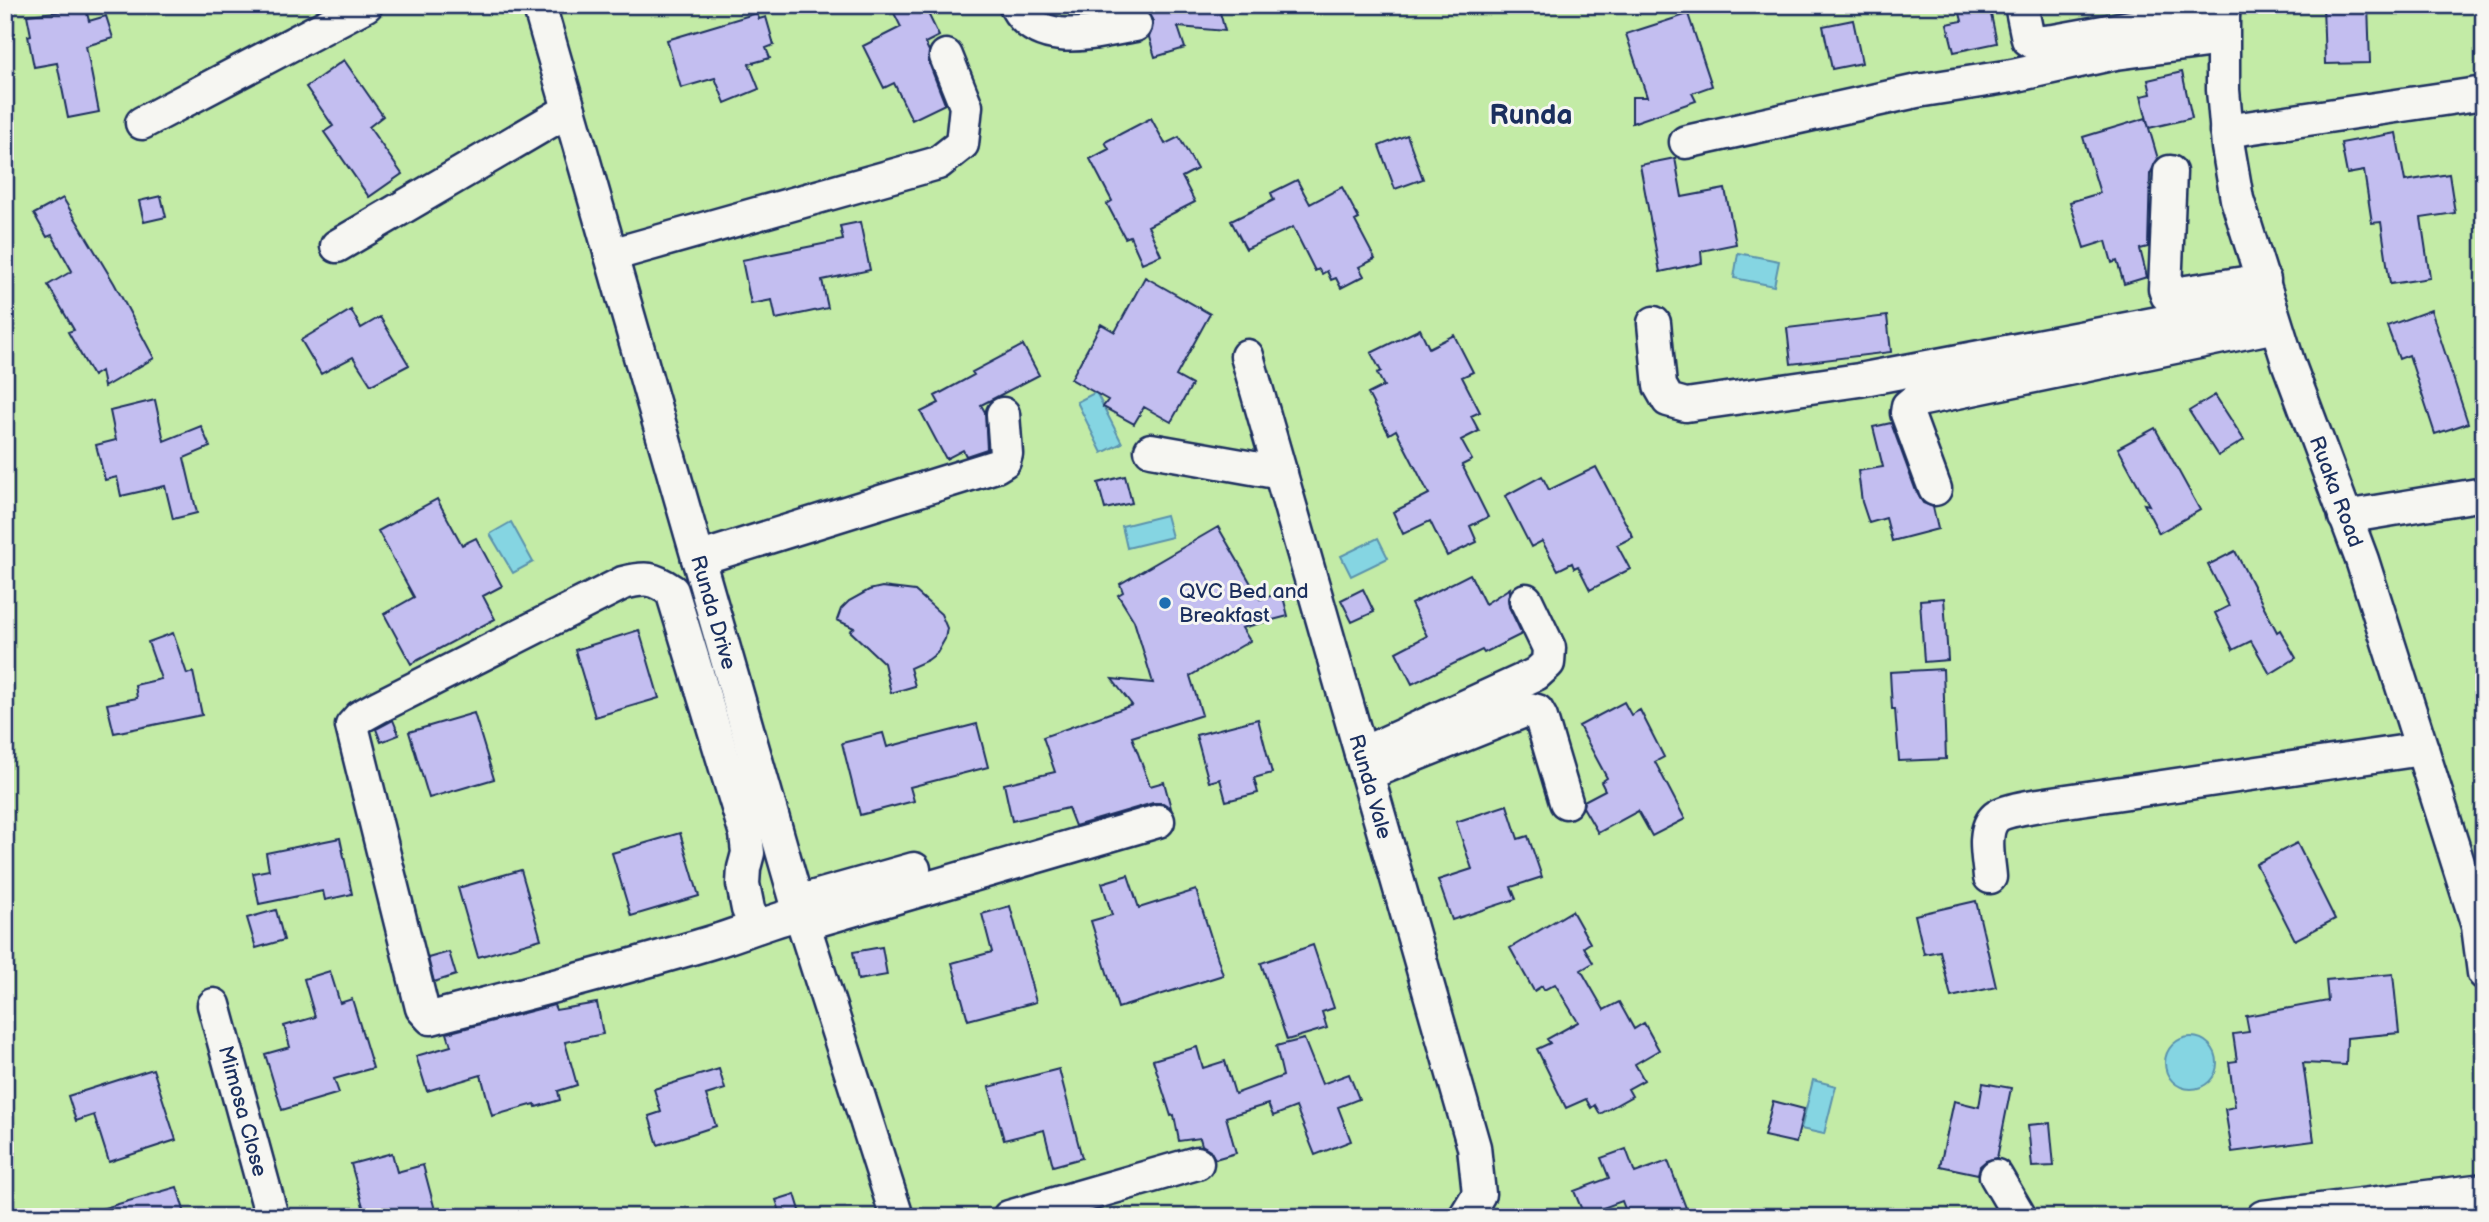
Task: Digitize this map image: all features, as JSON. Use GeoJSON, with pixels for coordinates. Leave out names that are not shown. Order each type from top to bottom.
{"type":"FeatureCollection","features":[{"type":"Feature","properties":{"kind":"street"},"geometry":{"type":"LineString","coordinates":[[142,123],[366,5]]}},
{"type":"Feature","properties":{"kind":"street","name":"Runda Drive"},"geometry":{"type":"LineString","coordinates":[[539,5],[800,913],[897,1217]]}},
{"type":"Feature","properties":{"kind":"street"},"geometry":{"type":"LineString","coordinates":[[1015,5],[1019,13],[1039,31],[1070,36],[1135,25]]}},
{"type":"Feature","properties":{"kind":"street"},"geometry":{"type":"LineString","coordinates":[[2021,5],[2028,39],[2034,43],[2162,13],[2223,19]]}},
{"type":"Feature","properties":{"kind":"street"},"geometry":{"type":"LineString","coordinates":[[1686,142],[1917,91],[2012,76],[2116,53],[2223,19]]}},
{"type":"Feature","properties":{"kind":"street","name":"Ruaka Road"},"geometry":{"type":"LineString","coordinates":[[2223,19],[2226,131],[2237,199],[2254,256],[2362,560],[2478,926],[2484,973]]}},
{"type":"Feature","properties":{"kind":"street"},"geometry":{"type":"LineString","coordinates":[[611,255],[939,163],[962,144],[966,106],[946,56]]}},
{"type":"Feature","properties":{"kind":"street"},"geometry":{"type":"LineString","coordinates":[[2226,131],[2484,93]]}},
{"type":"Feature","properties":{"kind":"street"},"geometry":{"type":"LineString","coordinates":[[337,246],[569,110]]}},
{"type":"Feature","properties":{"kind":"street"},"geometry":{"type":"LineString","coordinates":[[2170,172],[2165,289],[2167,295],[2270,302]]}},
{"type":"Feature","properties":{"kind":"street"},"geometry":{"type":"LineString","coordinates":[[1654,323],[1660,386],[1668,400],[1686,405],[1858,380],[2270,302]]}},
{"type":"Feature","properties":{"kind":"street"},"geometry":{"type":"LineString","coordinates":[[1935,489],[1907,413],[1908,405],[1914,401],[2270,302]]}},
{"type":"Feature","properties":{"kind":"street","name":"Runda Vale"},"geometry":{"type":"LineString","coordinates":[[1247,356],[1474,1147],[1479,1194],[1465,1217]]}},
{"type":"Feature","properties":{"kind":"street"},"geometry":{"type":"LineString","coordinates":[[698,559],[996,466],[1004,461],[1006,454],[1003,414]]}},
{"type":"Feature","properties":{"kind":"street"},"geometry":{"type":"LineString","coordinates":[[1151,450],[1281,473]]}},
{"type":"Feature","properties":{"kind":"street"},"geometry":{"type":"LineString","coordinates":[[2345,517],[2484,494]]}},
{"type":"Feature","properties":{"kind":"street"},"geometry":{"type":"LineString","coordinates":[[755,926],[743,884],[748,853],[746,834],[673,591],[660,583],[643,578],[623,583],[378,707],[360,717],[352,726],[422,1008],[431,1018],[602,974],[723,939],[800,913],[1158,821]]}},
{"type":"Feature","properties":{"kind":"street"},"geometry":{"type":"LineString","coordinates":[[1364,764],[1536,674],[1548,663],[1549,648],[1526,600]]}},
{"type":"Feature","properties":{"kind":"street"},"geometry":{"type":"LineString","coordinates":[[1364,764],[1529,709],[1537,711],[1541,718],[1566,802]]}},
{"type":"Feature","properties":{"kind":"street"},"geometry":{"type":"LineString","coordinates":[[1990,877],[1987,838],[1990,826],[1997,816],[2039,805],[2422,749]]}},
{"type":"Feature","properties":{"kind":"street"},"geometry":{"type":"LineString","coordinates":[[800,913],[1058,829]]}},
{"type":"Feature","properties":{"kind":"street","name":"Mimosa Close"},"geometry":{"type":"LineString","coordinates":[[214,1005],[272,1217]]}},
{"type":"Feature","properties":{"kind":"street"},"geometry":{"type":"LineString","coordinates":[[1009,1217],[1197,1163]]}},
{"type":"Feature","properties":{"kind":"street"},"geometry":{"type":"LineString","coordinates":[[1996,1176],[2021,1217]]}},
{"type":"Feature","properties":{"kind":"street"},"geometry":{"type":"LineString","coordinates":[[2263,1217],[2484,1190]]}},
{"type":"Feature","properties":{"kind":"green space"},"geometry":{"type":"Polygon","coordinates":[[[5,5],[2484,5],[2484,1217],[5,1217],[5,5]]]}},
{"type":"Feature","properties":{"kind":"water"},"geometry":{"type":"Polygon","coordinates":[[[1738,253],[1779,261],[1774,286],[1734,278],[1738,253]]]}},
{"type":"Feature","properties":{"kind":"water"},"geometry":{"type":"Polygon","coordinates":[[[1096,392],[1122,443],[1102,453],[1077,402],[1096,392]]]}},
{"type":"Feature","properties":{"kind":"water"},"geometry":{"type":"Polygon","coordinates":[[[1166,515],[1172,537],[1127,548],[1122,526],[1166,515]]]}},
{"type":"Feature","properties":{"kind":"water"},"geometry":{"type":"Polygon","coordinates":[[[511,522],[533,562],[513,573],[490,534],[511,522]]]}},
{"type":"Feature","properties":{"kind":"water"},"geometry":{"type":"Polygon","coordinates":[[[1378,538],[1388,558],[1351,576],[1341,556],[1378,538]]]}},
{"type":"Feature","properties":{"kind":"water"},"geometry":{"type":"Polygon","coordinates":[[[2191,1037],[2201,1039],[2209,1045],[2215,1053],[2215,1073],[2209,1081],[2201,1087],[2191,1089],[2181,1087],[2173,1081],[2167,1073],[2165,1063],[2167,1053],[2173,1045],[2181,1039],[2191,1037]]]}},
{"type":"Feature","properties":{"kind":"water"},"geometry":{"type":"Polygon","coordinates":[[[1813,1080],[1836,1086],[1824,1134],[1801,1129],[1813,1080]]]}},
{"type":"Feature","properties":{"kind":"building"},"geometry":{"type":"Polygon","coordinates":[[[890,5],[924,5],[939,36],[925,43],[929,51],[929,63],[945,104],[912,120],[894,83],[884,88],[863,46],[901,27],[890,5]]]}},
{"type":"Feature","properties":{"kind":"building"},"geometry":{"type":"Polygon","coordinates":[[[1138,5],[1218,5],[1225,31],[1178,27],[1185,48],[1155,57],[1149,37],[1153,21],[1138,5]]]}},
{"type":"Feature","properties":{"kind":"building"},"geometry":{"type":"Polygon","coordinates":[[[1958,5],[1989,5],[1997,43],[1954,52],[1947,24],[1962,21],[1958,5]]]}},
{"type":"Feature","properties":{"kind":"building"},"geometry":{"type":"Polygon","coordinates":[[[2323,5],[2368,5],[2370,63],[2325,64],[2323,5]]]}},
{"type":"Feature","properties":{"kind":"building"},"geometry":{"type":"Polygon","coordinates":[[[86,9],[89,21],[106,16],[113,38],[86,46],[99,112],[68,118],[57,63],[34,67],[27,15],[86,9]]]}},
{"type":"Feature","properties":{"kind":"building"},"geometry":{"type":"Polygon","coordinates":[[[757,13],[759,19],[766,17],[774,45],[766,48],[770,58],[749,64],[759,89],[725,103],[715,78],[681,88],[667,40],[757,13]]]}},
{"type":"Feature","properties":{"kind":"building"},"geometry":{"type":"Polygon","coordinates":[[[1688,14],[1712,86],[1692,93],[1696,101],[1632,123],[1632,97],[1647,97],[1626,34],[1688,14]]]}},
{"type":"Feature","properties":{"kind":"building"},"geometry":{"type":"Polygon","coordinates":[[[1853,20],[1862,63],[1832,69],[1823,26],[1853,20]]]}},
{"type":"Feature","properties":{"kind":"building"},"geometry":{"type":"Polygon","coordinates":[[[344,60],[383,116],[369,127],[402,174],[369,197],[324,132],[333,126],[306,87],[344,60]]]}},
{"type":"Feature","properties":{"kind":"building"},"geometry":{"type":"Polygon","coordinates":[[[2182,72],[2192,118],[2149,128],[2141,96],[2151,94],[2148,80],[2182,72]]]}},
{"type":"Feature","properties":{"kind":"building"},"geometry":{"type":"Polygon","coordinates":[[[1151,118],[1165,144],[1179,137],[1197,169],[1182,177],[1195,202],[1148,226],[1161,255],[1142,263],[1130,236],[1125,238],[1107,204],[1112,201],[1090,159],[1109,149],[1105,142],[1151,118]]]}},
{"type":"Feature","properties":{"kind":"building"},"geometry":{"type":"Polygon","coordinates":[[[2146,118],[2158,159],[2150,174],[2148,247],[2140,249],[2147,277],[2124,284],[2117,261],[2112,263],[2106,241],[2084,248],[2070,202],[2100,193],[2083,137],[2146,118]]]}},
{"type":"Feature","properties":{"kind":"building"},"geometry":{"type":"Polygon","coordinates":[[[2396,133],[2405,181],[2449,174],[2455,213],[2421,218],[2430,278],[2390,284],[2381,222],[2372,223],[2364,171],[2347,174],[2341,143],[2396,133]]]}},
{"type":"Feature","properties":{"kind":"building"},"geometry":{"type":"Polygon","coordinates":[[[1407,135],[1423,179],[1395,189],[1379,146],[1407,135]]]}},
{"type":"Feature","properties":{"kind":"building"},"geometry":{"type":"Polygon","coordinates":[[[1675,158],[1682,197],[1725,189],[1736,244],[1701,251],[1702,263],[1660,272],[1640,165],[1675,158]]]}},
{"type":"Feature","properties":{"kind":"building"},"geometry":{"type":"Polygon","coordinates":[[[1297,180],[1310,204],[1342,187],[1359,219],[1355,221],[1375,259],[1359,267],[1364,276],[1341,288],[1336,278],[1331,280],[1327,271],[1322,274],[1319,269],[1315,271],[1293,227],[1246,249],[1231,221],[1274,200],[1271,193],[1297,180]]]}},
{"type":"Feature","properties":{"kind":"building"},"geometry":{"type":"Polygon","coordinates":[[[161,196],[166,217],[144,222],[139,201],[161,196]]]}},
{"type":"Feature","properties":{"kind":"building"},"geometry":{"type":"Polygon","coordinates":[[[63,198],[114,283],[154,358],[104,387],[101,371],[93,376],[68,332],[74,330],[48,285],[72,271],[52,235],[47,237],[34,214],[63,198]]]}},
{"type":"Feature","properties":{"kind":"building"},"geometry":{"type":"Polygon","coordinates":[[[860,222],[870,270],[822,280],[828,308],[776,319],[772,300],[751,304],[742,260],[843,240],[840,226],[860,222]]]}},
{"type":"Feature","properties":{"kind":"building"},"geometry":{"type":"Polygon","coordinates":[[[1145,277],[1210,314],[1176,376],[1192,385],[1171,422],[1144,407],[1134,424],[1103,407],[1108,400],[1071,379],[1101,324],[1115,332],[1145,277]]]}},
{"type":"Feature","properties":{"kind":"building"},"geometry":{"type":"Polygon","coordinates":[[[351,310],[361,328],[380,317],[409,365],[371,385],[353,357],[321,374],[301,340],[351,310]]]}},
{"type":"Feature","properties":{"kind":"building"},"geometry":{"type":"Polygon","coordinates":[[[2431,310],[2468,423],[2435,434],[2409,355],[2399,359],[2387,326],[2431,310]]]}},
{"type":"Feature","properties":{"kind":"building"},"geometry":{"type":"Polygon","coordinates":[[[1887,316],[1891,352],[1791,364],[1787,328],[1887,316]]]}},
{"type":"Feature","properties":{"kind":"building"},"geometry":{"type":"Polygon","coordinates":[[[1420,329],[1429,348],[1454,335],[1473,372],[1462,377],[1480,412],[1471,416],[1479,431],[1461,440],[1472,460],[1462,465],[1488,517],[1470,526],[1477,542],[1447,556],[1430,521],[1403,534],[1393,512],[1429,494],[1396,430],[1389,434],[1368,394],[1384,386],[1377,373],[1381,371],[1371,353],[1420,329]]]}},
{"type":"Feature","properties":{"kind":"building"},"geometry":{"type":"Polygon","coordinates":[[[1023,345],[1039,375],[981,405],[985,412],[987,449],[966,456],[963,450],[946,459],[921,412],[939,403],[935,396],[974,375],[972,372],[1023,345]]]}},
{"type":"Feature","properties":{"kind":"building"},"geometry":{"type":"Polygon","coordinates":[[[2215,395],[2244,440],[2218,456],[2189,411],[2215,395]]]}},
{"type":"Feature","properties":{"kind":"building"},"geometry":{"type":"Polygon","coordinates":[[[155,400],[164,441],[201,426],[210,447],[184,458],[197,513],[173,519],[165,486],[121,496],[117,477],[105,480],[96,445],[116,440],[110,411],[155,400]]]}},
{"type":"Feature","properties":{"kind":"building"},"geometry":{"type":"Polygon","coordinates":[[[1891,423],[1916,491],[1923,503],[1933,507],[1938,529],[1892,541],[1886,518],[1869,523],[1862,502],[1858,471],[1883,467],[1873,427],[1891,423]]]}},
{"type":"Feature","properties":{"kind":"building"},"geometry":{"type":"Polygon","coordinates":[[[2155,428],[2200,510],[2159,533],[2144,504],[2149,505],[2118,448],[2155,428]]]}},
{"type":"Feature","properties":{"kind":"building"},"geometry":{"type":"Polygon","coordinates":[[[1596,467],[1633,537],[1617,545],[1630,569],[1590,590],[1578,566],[1574,568],[1572,563],[1558,570],[1542,541],[1531,547],[1505,496],[1542,476],[1549,490],[1596,467]]]}},
{"type":"Feature","properties":{"kind":"building"},"geometry":{"type":"Polygon","coordinates":[[[1125,476],[1132,503],[1105,509],[1098,483],[1125,476]]]}},
{"type":"Feature","properties":{"kind":"building"},"geometry":{"type":"Polygon","coordinates":[[[437,499],[462,545],[476,538],[502,586],[483,596],[495,619],[411,664],[384,614],[414,597],[378,531],[437,499]]]}},
{"type":"Feature","properties":{"kind":"building"},"geometry":{"type":"Polygon","coordinates":[[[1218,527],[1260,599],[1282,593],[1288,616],[1242,628],[1250,641],[1190,676],[1202,715],[1132,737],[1150,786],[1164,782],[1171,808],[1163,803],[1153,803],[1075,826],[1068,808],[1012,821],[1004,784],[1055,772],[1043,737],[1132,705],[1112,679],[1153,683],[1134,621],[1118,595],[1123,592],[1120,584],[1218,527]]]}},
{"type":"Feature","properties":{"kind":"building"},"geometry":{"type":"Polygon","coordinates":[[[2235,551],[2277,632],[2280,630],[2296,658],[2270,674],[2251,641],[2233,650],[2215,613],[2229,606],[2208,565],[2235,551]]]}},
{"type":"Feature","properties":{"kind":"building"},"geometry":{"type":"Polygon","coordinates":[[[1470,574],[1485,604],[1510,588],[1509,607],[1522,634],[1412,684],[1396,652],[1427,636],[1411,604],[1470,574]]]}},
{"type":"Feature","properties":{"kind":"building"},"geometry":{"type":"Polygon","coordinates":[[[882,587],[915,591],[941,614],[947,628],[945,639],[937,653],[910,668],[915,686],[891,693],[884,663],[850,631],[854,628],[837,620],[841,609],[849,601],[869,590],[882,587]]]}},
{"type":"Feature","properties":{"kind":"building"},"geometry":{"type":"Polygon","coordinates":[[[1363,589],[1374,612],[1352,622],[1341,600],[1363,589]]]}},
{"type":"Feature","properties":{"kind":"building"},"geometry":{"type":"Polygon","coordinates":[[[1944,598],[1948,660],[1924,662],[1920,600],[1944,598]]]}},
{"type":"Feature","properties":{"kind":"building"},"geometry":{"type":"Polygon","coordinates":[[[639,630],[659,698],[595,717],[575,650],[639,630]]]}},
{"type":"Feature","properties":{"kind":"building"},"geometry":{"type":"Polygon","coordinates":[[[173,633],[187,674],[193,672],[202,715],[114,733],[107,704],[137,698],[135,685],[161,679],[148,642],[173,633]]]}},
{"type":"Feature","properties":{"kind":"building"},"geometry":{"type":"Polygon","coordinates":[[[1943,669],[1946,759],[1899,761],[1890,672],[1943,669]]]}},
{"type":"Feature","properties":{"kind":"building"},"geometry":{"type":"Polygon","coordinates":[[[1624,702],[1631,715],[1640,710],[1664,757],[1655,762],[1685,819],[1652,836],[1638,811],[1598,833],[1583,807],[1584,801],[1605,790],[1601,782],[1607,778],[1579,726],[1624,702]]]}},
{"type":"Feature","properties":{"kind":"building"},"geometry":{"type":"Polygon","coordinates":[[[474,713],[494,779],[429,798],[409,732],[474,713]]]}},
{"type":"Feature","properties":{"kind":"building"},"geometry":{"type":"Polygon","coordinates":[[[1258,719],[1272,773],[1254,778],[1258,793],[1226,801],[1220,779],[1209,782],[1196,735],[1258,719]]]}},
{"type":"Feature","properties":{"kind":"building"},"geometry":{"type":"Polygon","coordinates":[[[393,720],[399,735],[381,742],[376,729],[393,720]]]}},
{"type":"Feature","properties":{"kind":"building"},"geometry":{"type":"Polygon","coordinates":[[[977,724],[988,767],[910,787],[914,801],[860,815],[842,743],[883,733],[887,747],[977,724]]]}},
{"type":"Feature","properties":{"kind":"building"},"geometry":{"type":"Polygon","coordinates":[[[1507,805],[1518,839],[1528,836],[1542,877],[1511,887],[1516,899],[1452,920],[1438,880],[1472,869],[1456,822],[1507,805]]]}},
{"type":"Feature","properties":{"kind":"building"},"geometry":{"type":"Polygon","coordinates":[[[680,833],[699,896],[631,916],[612,853],[680,833]]]}},
{"type":"Feature","properties":{"kind":"building"},"geometry":{"type":"Polygon","coordinates":[[[340,838],[352,894],[325,900],[323,891],[259,904],[253,873],[269,870],[266,853],[340,838]]]}},
{"type":"Feature","properties":{"kind":"building"},"geometry":{"type":"Polygon","coordinates":[[[2297,843],[2335,919],[2295,940],[2256,864],[2297,843]]]}},
{"type":"Feature","properties":{"kind":"building"},"geometry":{"type":"Polygon","coordinates":[[[521,870],[541,939],[478,957],[458,888],[521,870]]]}},
{"type":"Feature","properties":{"kind":"building"},"geometry":{"type":"Polygon","coordinates":[[[1128,875],[1139,908],[1196,890],[1223,975],[1118,1008],[1091,921],[1112,915],[1102,883],[1128,875]]]}},
{"type":"Feature","properties":{"kind":"building"},"geometry":{"type":"Polygon","coordinates":[[[1976,901],[1996,987],[1951,997],[1940,951],[1924,954],[1915,915],[1976,901]]]}},
{"type":"Feature","properties":{"kind":"building"},"geometry":{"type":"Polygon","coordinates":[[[1010,906],[1036,1002],[968,1020],[952,963],[992,952],[982,914],[1010,906]]]}},
{"type":"Feature","properties":{"kind":"building"},"geometry":{"type":"Polygon","coordinates":[[[276,910],[284,940],[256,948],[247,918],[276,910]]]}},
{"type":"Feature","properties":{"kind":"building"},"geometry":{"type":"Polygon","coordinates":[[[1572,911],[1590,943],[1584,947],[1593,963],[1581,970],[1604,1010],[1619,1002],[1634,1029],[1644,1023],[1659,1050],[1635,1064],[1644,1080],[1628,1089],[1632,1096],[1600,1114],[1595,1105],[1591,1108],[1586,1099],[1566,1108],[1537,1049],[1550,1043],[1547,1039],[1578,1022],[1555,984],[1544,990],[1542,986],[1534,991],[1510,948],[1572,911]]]}},
{"type":"Feature","properties":{"kind":"building"},"geometry":{"type":"Polygon","coordinates":[[[1313,945],[1334,1008],[1322,1012],[1327,1028],[1287,1040],[1261,963],[1313,945]]]}},
{"type":"Feature","properties":{"kind":"building"},"geometry":{"type":"Polygon","coordinates":[[[882,947],[887,975],[858,980],[853,952],[882,947]]]}},
{"type":"Feature","properties":{"kind":"building"},"geometry":{"type":"Polygon","coordinates":[[[449,952],[456,975],[434,982],[428,958],[449,952]]]}},
{"type":"Feature","properties":{"kind":"building"},"geometry":{"type":"Polygon","coordinates":[[[330,971],[340,1003],[352,999],[373,1068],[334,1079],[339,1093],[282,1110],[265,1054],[290,1047],[284,1026],[315,1017],[304,979],[330,971]]]}},
{"type":"Feature","properties":{"kind":"building"},"geometry":{"type":"Polygon","coordinates":[[[2393,974],[2399,1033],[2347,1038],[2346,1065],[2303,1063],[2314,1141],[2232,1152],[2225,1109],[2235,1107],[2229,1062],[2237,1061],[2233,1034],[2249,1032],[2246,1016],[2328,1001],[2326,980],[2393,974]]]}},
{"type":"Feature","properties":{"kind":"building"},"geometry":{"type":"Polygon","coordinates":[[[597,1003],[603,1034],[565,1042],[577,1085],[558,1091],[560,1100],[492,1116],[481,1075],[427,1091],[416,1056],[451,1046],[447,1033],[554,1005],[556,1010],[597,1003]]]}},
{"type":"Feature","properties":{"kind":"building"},"geometry":{"type":"Polygon","coordinates":[[[1304,1039],[1322,1084],[1349,1074],[1359,1099],[1338,1107],[1351,1141],[1315,1155],[1296,1107],[1273,1116],[1268,1104],[1226,1117],[1236,1153],[1215,1159],[1210,1150],[1202,1145],[1200,1138],[1179,1141],[1174,1115],[1171,1116],[1153,1060],[1197,1047],[1203,1068],[1225,1061],[1235,1094],[1283,1076],[1276,1046],[1304,1039]]]}},
{"type":"Feature","properties":{"kind":"building"},"geometry":{"type":"Polygon","coordinates":[[[153,1069],[176,1140],[109,1162],[94,1115],[76,1121],[68,1096],[153,1069]]]}},
{"type":"Feature","properties":{"kind":"building"},"geometry":{"type":"Polygon","coordinates":[[[719,1069],[725,1089],[706,1095],[716,1126],[658,1145],[649,1116],[661,1112],[654,1089],[719,1069]]]}},
{"type":"Feature","properties":{"kind":"building"},"geometry":{"type":"Polygon","coordinates":[[[1059,1069],[1082,1158],[1053,1166],[1044,1130],[1004,1140],[989,1087],[1059,1069]]]}},
{"type":"Feature","properties":{"kind":"building"},"geometry":{"type":"Polygon","coordinates":[[[1983,1083],[2011,1088],[1997,1158],[1980,1166],[1978,1174],[1940,1166],[1954,1101],[1979,1107],[1983,1083]]]}},
{"type":"Feature","properties":{"kind":"building"},"geometry":{"type":"Polygon","coordinates":[[[1773,1101],[1804,1109],[1796,1143],[1764,1136],[1773,1101]]]}},
{"type":"Feature","properties":{"kind":"building"},"geometry":{"type":"Polygon","coordinates":[[[2050,1123],[2054,1166],[2032,1167],[2028,1125],[2050,1123]]]}},
{"type":"Feature","properties":{"kind":"building"},"geometry":{"type":"Polygon","coordinates":[[[1626,1149],[1635,1173],[1668,1161],[1686,1208],[1663,1217],[1628,1217],[1622,1201],[1584,1215],[1574,1191],[1609,1178],[1601,1158],[1626,1149]]]}},
{"type":"Feature","properties":{"kind":"building"},"geometry":{"type":"Polygon","coordinates":[[[392,1153],[397,1172],[423,1165],[435,1210],[413,1217],[366,1217],[351,1164],[392,1153]]]}},
{"type":"Feature","properties":{"kind":"building"},"geometry":{"type":"Polygon","coordinates":[[[177,1187],[186,1217],[94,1217],[94,1211],[177,1187]]]}},
{"type":"Feature","properties":{"kind":"building"},"geometry":{"type":"Polygon","coordinates":[[[795,1194],[802,1217],[782,1217],[776,1200],[795,1194]]]}},
{"type":"Feature","properties":{"kind":"place","name":"QVC Bed and Breakfast"},"geometry":{"type":"Point","coordinates":[1165,603]}},
{"type":"Feature","properties":{"kind":"district","name":"Runda"},"geometry":{"type":"Point","coordinates":[1531,115]}}]}
